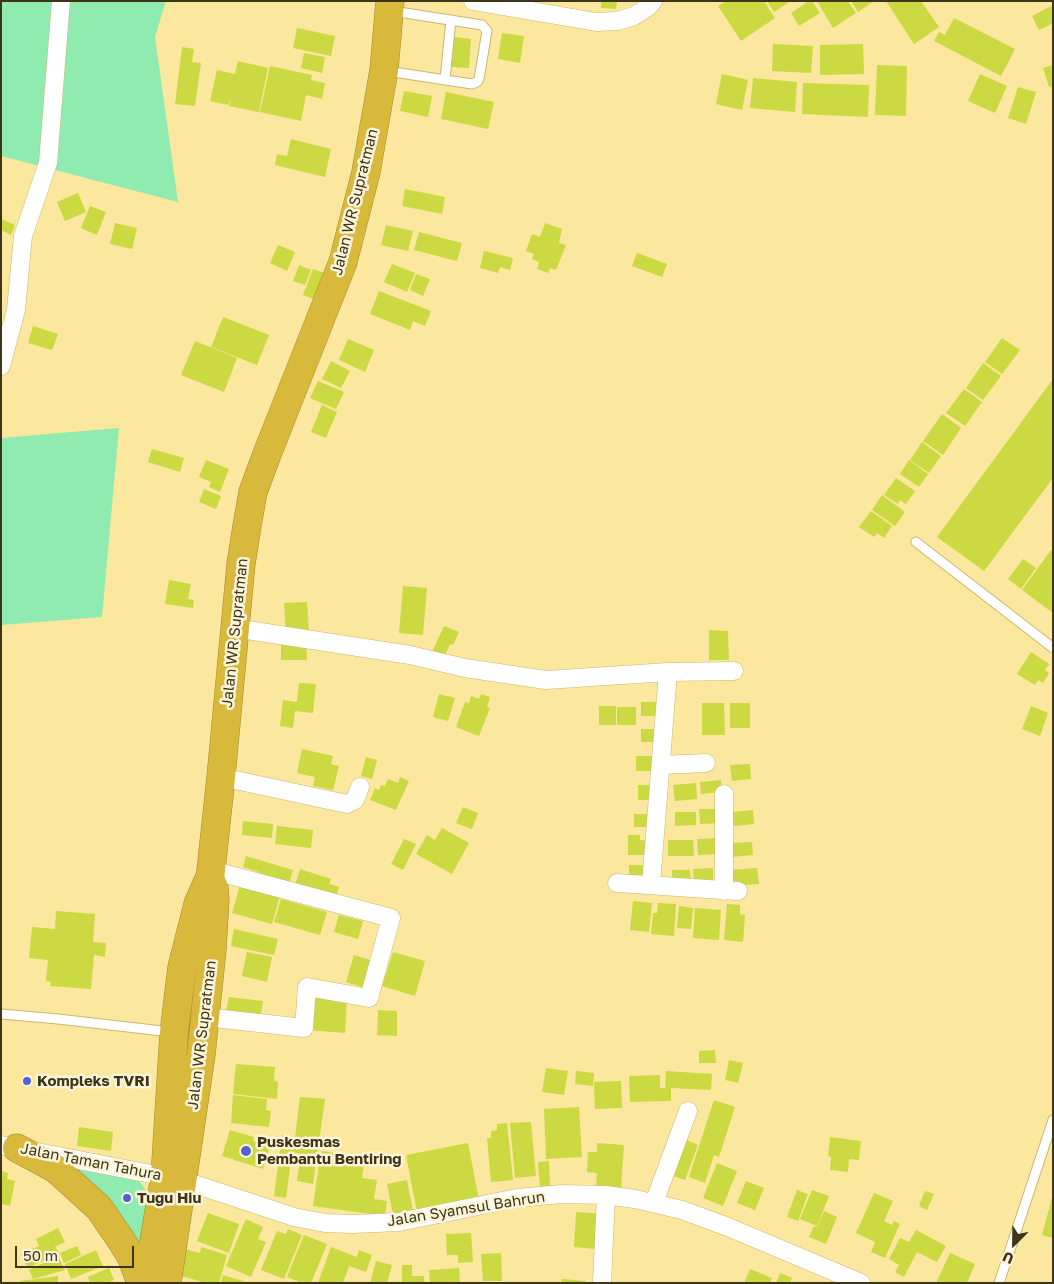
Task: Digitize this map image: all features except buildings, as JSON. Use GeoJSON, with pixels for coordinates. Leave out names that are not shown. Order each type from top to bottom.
{"type":"FeatureCollection","features":[{"type":"Feature","properties":{"kind":"highway","name":"Jalan WR Supratman"},"geometry":{"type":"LineString","coordinates":[[167,1283],[173,1178],[201,1055],[212,950],[215,900],[211,874],[241,564],[254,492],[343,262],[366,172],[384,70],[390,6]]}},
{"type":"Feature","properties":{"kind":"highway"},"geometry":{"type":"LineString","coordinates":[[147,1283],[173,1178],[174,1033],[182,966],[198,904],[211,874]]}},
{"type":"Feature","properties":{"kind":"highway"},"geometry":{"type":"LineString","coordinates":[[9,1147],[56,1169],[99,1208],[132,1258],[140,1283]]}},
{"type":"Feature","properties":{"kind":"street"},"geometry":{"type":"LineString","coordinates":[[1,366],[16,310],[23,236],[48,163],[61,1]]}},
{"type":"Feature","properties":{"kind":"street"},"geometry":{"type":"LineString","coordinates":[[473,1],[596,22],[618,21],[634,16],[648,8],[653,1]]}},
{"type":"Feature","properties":{"kind":"street"},"geometry":{"type":"LineString","coordinates":[[234,628],[410,655],[465,668],[546,680],[668,672],[734,671]]}},
{"type":"Feature","properties":{"kind":"street"},"geometry":{"type":"LineString","coordinates":[[651,884],[668,672]]}},
{"type":"Feature","properties":{"kind":"street"},"geometry":{"type":"LineString","coordinates":[[661,765],[706,763]]}},
{"type":"Feature","properties":{"kind":"street"},"geometry":{"type":"LineString","coordinates":[[221,777],[347,804],[356,800],[360,787]]}},
{"type":"Feature","properties":{"kind":"street"},"geometry":{"type":"LineString","coordinates":[[618,883],[731,891],[724,794]]}},
{"type":"Feature","properties":{"kind":"street"},"geometry":{"type":"LineString","coordinates":[[205,1017],[304,1028],[307,987],[369,998],[390,918],[211,874]]}},
{"type":"Feature","properties":{"kind":"street"},"geometry":{"type":"LineString","coordinates":[[654,1203],[688,1111]]}},
{"type":"Feature","properties":{"kind":"street","name":"Jalan Taman Tahura"},"geometry":{"type":"LineString","coordinates":[[9,1147],[173,1178]]}},
{"type":"Feature","properties":{"kind":"street","name":"Jalan Syamsul Bahrun"},"geometry":{"type":"LineString","coordinates":[[173,1178],[294,1217],[325,1223],[399,1222],[517,1198],[562,1194],[606,1195],[682,1210],[728,1227],[839,1279],[861,1283]]}},
{"type":"Feature","properties":{"kind":"street"},"geometry":{"type":"LineString","coordinates":[[602,1283],[606,1195]]}},
{"type":"Feature","properties":{"kind":"lane"},"geometry":{"type":"LineString","coordinates":[[384,70],[472,84],[480,79],[487,31],[482,25],[390,6]]}},
{"type":"Feature","properties":{"kind":"lane"},"geometry":{"type":"LineString","coordinates":[[445,79],[451,20]]}},
{"type":"Feature","properties":{"kind":"lane"},"geometry":{"type":"LineString","coordinates":[[916,542],[1053,648]]}},
{"type":"Feature","properties":{"kind":"lane"},"geometry":{"type":"LineString","coordinates":[[1,1014],[174,1033]]}},
{"type":"Feature","properties":{"kind":"lane"},"geometry":{"type":"LineString","coordinates":[[999,1283],[1053,1120]]}},
{"type":"Feature","properties":{"kind":"green space"},"geometry":{"type":"Polygon","coordinates":[[[1,1],[166,1],[155,37],[178,202],[1,156],[1,1]]]}},
{"type":"Feature","properties":{"kind":"green space"},"geometry":{"type":"Polygon","coordinates":[[[119,428],[102,617],[1,625],[1,438],[119,428]]]}},
{"type":"Feature","properties":{"kind":"green space"},"geometry":{"type":"Polygon","coordinates":[[[71,1164],[138,1180],[149,1194],[144,1258],[71,1164]]]}},
{"type":"Feature","properties":{"kind":"place","name":"Kompleks TVRI"},"geometry":{"type":"Point","coordinates":[27,1081]}},
{"type":"Feature","properties":{"kind":"place","name":"Puskesmas Pembantu Bentiring"},"geometry":{"type":"Point","coordinates":[246,1151]}},
{"type":"Feature","properties":{"kind":"place","name":"Tugu Hiu"},"geometry":{"type":"Point","coordinates":[127,1198]}}]}
